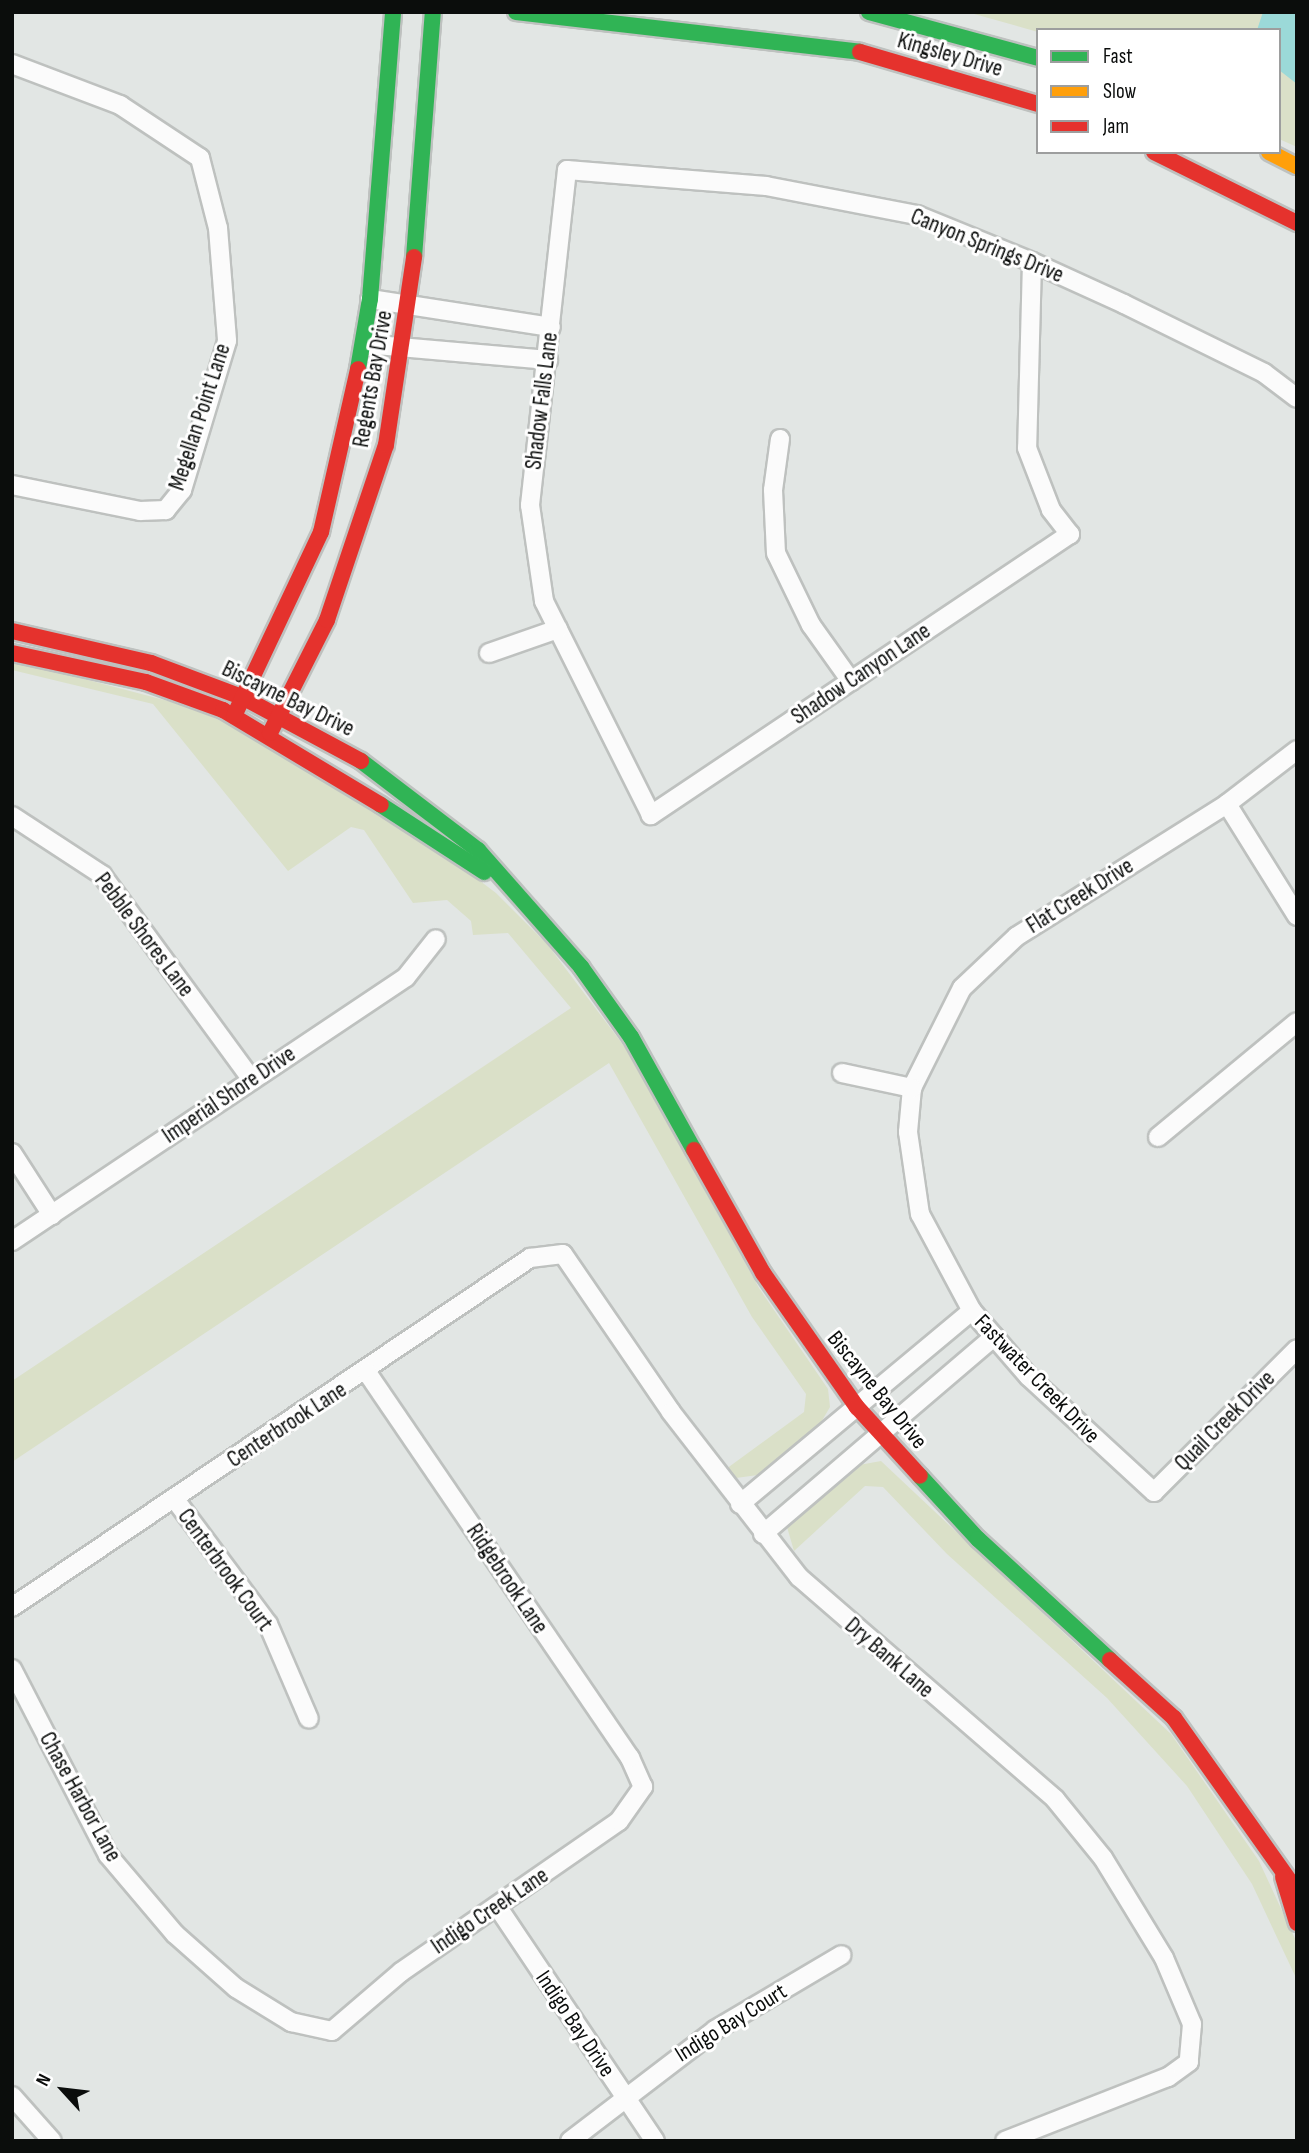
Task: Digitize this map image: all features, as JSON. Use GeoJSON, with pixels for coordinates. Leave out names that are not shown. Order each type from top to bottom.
{"type":"FeatureCollection","features":[{"type":"Feature","properties":{"kind":"street","name":"Regents Bay Drive"},"geometry":{"type":"LineString","coordinates":[[234,716],[321,532],[365,344],[393,12]]}},
{"type":"Feature","properties":{"kind":"street","name":"Regents Bay Drive"},"geometry":{"type":"LineString","coordinates":[[270,733],[327,620],[362,526],[404,347],[410,305],[433,12]]}},
{"type":"Feature","properties":{"kind":"street","name":"Kingsley Drive"},"geometry":{"type":"LineString","coordinates":[[516,12],[865,53],[1036,103]]}},
{"type":"Feature","properties":{"kind":"street","name":"Kingsley Drive"},"geometry":{"type":"LineString","coordinates":[[869,12],[1036,57]]}},
{"type":"Feature","properties":{"kind":"street","name":"Megellan Point Lane"},"geometry":{"type":"LineString","coordinates":[[12,64],[120,105],[200,158],[218,228],[227,341],[181,491],[166,510],[140,511],[12,485]]}},
{"type":"Feature","properties":{"kind":"street"},"geometry":{"type":"LineString","coordinates":[[1158,154],[1297,223]]}},
{"type":"Feature","properties":{"kind":"street"},"geometry":{"type":"LineString","coordinates":[[1273,154],[1297,166]]}},
{"type":"Feature","properties":{"kind":"street","name":"Canyon Springs Drive"},"geometry":{"type":"LineString","coordinates":[[568,170],[766,186],[917,215],[1032,262],[1264,373],[1297,398]]}},
{"type":"Feature","properties":{"kind":"street","name":"Shadow Falls Lane"},"geometry":{"type":"LineString","coordinates":[[568,170],[530,505],[544,601],[651,815]]}},
{"type":"Feature","properties":{"kind":"street","name":"Shadow Canyon Lane"},"geometry":{"type":"LineString","coordinates":[[651,815],[1070,534],[1051,510],[1027,448],[1032,262]]}},
{"type":"Feature","properties":{"kind":"street"},"geometry":{"type":"LineString","coordinates":[[370,299],[551,327]]}},
{"type":"Feature","properties":{"kind":"street"},"geometry":{"type":"LineString","coordinates":[[365,344],[548,360]]}},
{"type":"Feature","properties":{"kind":"street"},"geometry":{"type":"LineString","coordinates":[[780,439],[773,490],[776,553],[811,625],[851,681]]}},
{"type":"Feature","properties":{"kind":"street"},"geometry":{"type":"LineString","coordinates":[[489,653],[558,629]]}},
{"type":"Feature","properties":{"kind":"street","name":"Biscayne Bay Drive"},"geometry":{"type":"LineString","coordinates":[[12,631],[150,663],[244,698],[371,767],[444,820],[581,967],[631,1037],[763,1273],[857,1407],[978,1539],[1174,1718],[1297,1891]]}},
{"type":"Feature","properties":{"kind":"street","name":"Biscayne Bay Drive"},"geometry":{"type":"LineString","coordinates":[[12,653],[146,682],[234,716],[270,733],[503,883]]}},
{"type":"Feature","properties":{"kind":"street","name":"Flat Creek Drive"},"geometry":{"type":"LineString","coordinates":[[912,1088],[962,988],[1016,937],[1227,804],[1297,750]]}},
{"type":"Feature","properties":{"kind":"street"},"geometry":{"type":"LineString","coordinates":[[1227,804],[1297,916]]}},
{"type":"Feature","properties":{"kind":"street","name":"Pebble Shores Lane"},"geometry":{"type":"LineString","coordinates":[[12,816],[102,875],[252,1080]]}},
{"type":"Feature","properties":{"kind":"street","name":"Imperial Shore Drive"},"geometry":{"type":"LineString","coordinates":[[12,1241],[406,977],[436,939]]}},
{"type":"Feature","properties":{"kind":"street"},"geometry":{"type":"LineString","coordinates":[[1158,1137],[1297,1022]]}},
{"type":"Feature","properties":{"kind":"street"},"geometry":{"type":"LineString","coordinates":[[842,1073],[912,1088]]}},
{"type":"Feature","properties":{"kind":"street","name":"Fastwater Creek Drive"},"geometry":{"type":"LineString","coordinates":[[912,1088],[908,1132],[920,1214],[972,1311],[993,1337],[1154,1492]]}},
{"type":"Feature","properties":{"kind":"street"},"geometry":{"type":"LineString","coordinates":[[12,1153],[52,1214]]}},
{"type":"Feature","properties":{"kind":"street","name":"Centerbrook Lane"},"geometry":{"type":"LineString","coordinates":[[12,1607],[368,1372],[530,1258],[564,1254]]}},
{"type":"Feature","properties":{"kind":"street","name":"Dry Bank Lane"},"geometry":{"type":"LineString","coordinates":[[564,1254],[763,1534],[839,1614],[1055,1799],[1103,1858],[1164,1958],[1192,2024],[1189,2062],[1168,2077],[1004,2141]]}},
{"type":"Feature","properties":{"kind":"street"},"geometry":{"type":"LineString","coordinates":[[740,1504],[972,1311]]}},
{"type":"Feature","properties":{"kind":"street"},"geometry":{"type":"LineString","coordinates":[[763,1534],[993,1337]]}},
{"type":"Feature","properties":{"kind":"street","name":"Quail Creek Drive"},"geometry":{"type":"LineString","coordinates":[[1154,1492],[1297,1349]]}},
{"type":"Feature","properties":{"kind":"street","name":"Ridgebrook Lane"},"geometry":{"type":"LineString","coordinates":[[368,1372],[630,1758],[643,1787]]}},
{"type":"Feature","properties":{"kind":"street","name":"Centerbrook Court"},"geometry":{"type":"LineString","coordinates":[[174,1498],[268,1624],[309,1719]]}},
{"type":"Feature","properties":{"kind":"street","name":"Chase Harbor Lane"},"geometry":{"type":"LineString","coordinates":[[12,1669],[108,1855],[176,1934],[236,1988],[291,2022],[332,2031]]}},
{"type":"Feature","properties":{"kind":"street","name":"Indigo Creek Lane"},"geometry":{"type":"LineString","coordinates":[[332,2031],[401,1972],[619,1821],[643,1787]]}},
{"type":"Feature","properties":{"kind":"street","name":"Biscayne Bay Drive"},"geometry":{"type":"LineString","coordinates":[[1282,1873],[1297,1923]]}},
{"type":"Feature","properties":{"kind":"street","name":"Indigo Bay Drive"},"geometry":{"type":"LineString","coordinates":[[497,1906],[654,2141]]}},
{"type":"Feature","properties":{"kind":"street","name":"Indigo Bay Court"},"geometry":{"type":"LineString","coordinates":[[569,2141],[622,2095],[715,2029],[842,1955]]}},
{"type":"Feature","properties":{"kind":"street"},"geometry":{"type":"LineString","coordinates":[[12,2095],[52,2141]]}},
{"type":"Feature","properties":{"kind":"green space"},"geometry":{"type":"Polygon","coordinates":[[[967,12],[1297,12],[1297,147],[1281,140],[1281,28],[1036,28],[1036,31],[967,12]]]}},
{"type":"Feature","properties":{"kind":"green space"},"geometry":{"type":"Polygon","coordinates":[[[12,660],[187,706],[251,734],[427,841],[496,893],[547,944],[627,1050],[759,1288],[828,1389],[830,1407],[820,1424],[758,1475],[736,1478],[726,1469],[804,1412],[806,1394],[752,1317],[609,1063],[12,1462],[12,1381],[571,1008],[508,933],[473,935],[471,921],[447,900],[413,903],[364,830],[351,827],[288,871],[153,704],[12,670],[12,660]]]}},
{"type":"Feature","properties":{"kind":"green space"},"geometry":{"type":"Polygon","coordinates":[[[881,1461],[1171,1734],[1259,1861],[1297,1943],[1297,1980],[1252,1884],[1187,1786],[1107,1698],[947,1554],[883,1487],[865,1486],[794,1551],[787,1527],[859,1465],[881,1461]]]}},
{"type":"Feature","properties":{"kind":"water"},"geometry":{"type":"Polygon","coordinates":[[[1263,12],[1297,12],[1297,84],[1281,72],[1281,28],[1258,28],[1263,12]]]}},
{"type":"Feature","properties":{"kind":"traffic: fast"},"geometry":{"type":"LineString","coordinates":[[358,369],[370,299],[393,12]]}},
{"type":"Feature","properties":{"kind":"traffic: fast"},"geometry":{"type":"LineString","coordinates":[[414,257],[433,12]]}},
{"type":"Feature","properties":{"kind":"traffic: fast"},"geometry":{"type":"LineString","coordinates":[[516,12],[860,52]]}},
{"type":"Feature","properties":{"kind":"traffic: fast"},"geometry":{"type":"LineString","coordinates":[[869,12],[1036,57]]}},
{"type":"Feature","properties":{"kind":"traffic: fast"},"geometry":{"type":"LineString","coordinates":[[361,761],[478,850],[581,967],[631,1037],[694,1150]]}},
{"type":"Feature","properties":{"kind":"traffic: fast"},"geometry":{"type":"LineString","coordinates":[[381,805],[484,872]]}},
{"type":"Feature","properties":{"kind":"traffic: fast"},"geometry":{"type":"LineString","coordinates":[[920,1476],[978,1539],[1110,1660]]}},
{"type":"Feature","properties":{"kind":"traffic: slow"},"geometry":{"type":"LineString","coordinates":[[1273,154],[1297,166]]}},
{"type":"Feature","properties":{"kind":"traffic: jam"},"geometry":{"type":"LineString","coordinates":[[860,52],[1036,103]]}},
{"type":"Feature","properties":{"kind":"traffic: jam"},"geometry":{"type":"LineString","coordinates":[[1158,154],[1297,223]]}},
{"type":"Feature","properties":{"kind":"traffic: jam"},"geometry":{"type":"LineString","coordinates":[[270,733],[327,620],[386,445],[414,257]]}},
{"type":"Feature","properties":{"kind":"traffic: jam"},"geometry":{"type":"LineString","coordinates":[[234,716],[321,532],[358,369]]}},
{"type":"Feature","properties":{"kind":"traffic: jam"},"geometry":{"type":"LineString","coordinates":[[12,631],[151,663],[244,698],[361,761]]}},
{"type":"Feature","properties":{"kind":"traffic: jam"},"geometry":{"type":"LineString","coordinates":[[12,653],[146,682],[223,710],[381,805]]}},
{"type":"Feature","properties":{"kind":"traffic: jam"},"geometry":{"type":"LineString","coordinates":[[694,1150],[763,1273],[857,1407],[920,1476]]}},
{"type":"Feature","properties":{"kind":"traffic: jam"},"geometry":{"type":"LineString","coordinates":[[1110,1660],[1174,1718],[1297,1891]]}},
{"type":"Feature","properties":{"kind":"traffic: jam"},"geometry":{"type":"LineString","coordinates":[[1283,1877],[1297,1923]]}}]}
